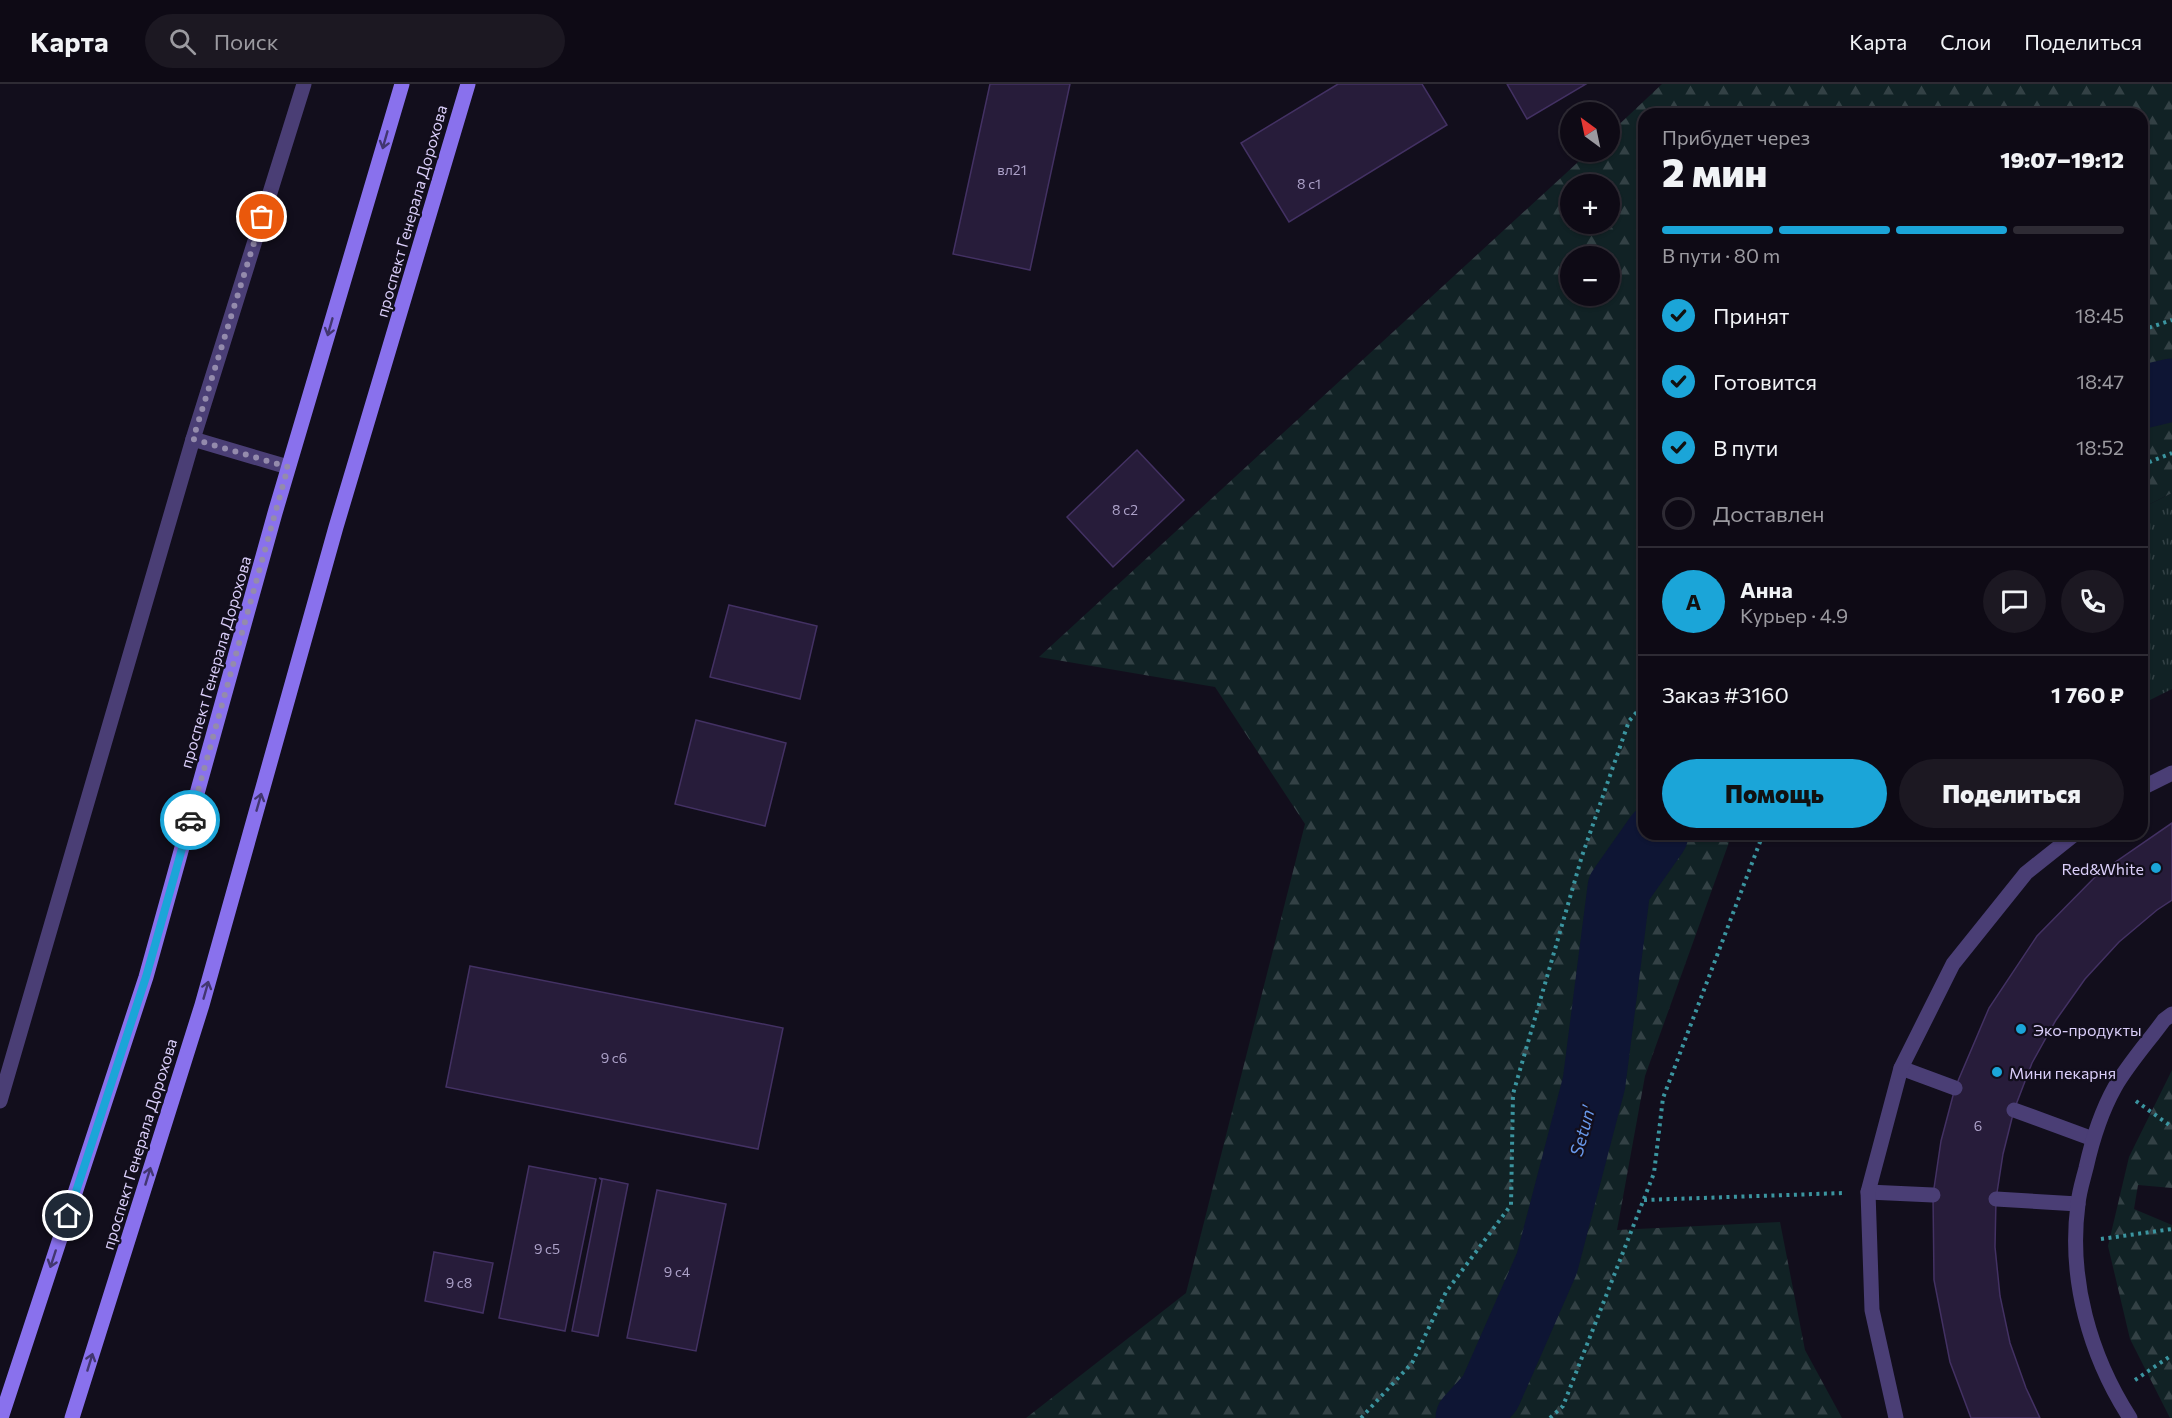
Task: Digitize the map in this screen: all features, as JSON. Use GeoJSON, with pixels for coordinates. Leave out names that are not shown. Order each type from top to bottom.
{"type":"FeatureCollection","features":[{"type":"Feature","properties":{"kind":"main road","name":"проспект Генерала Дорохова"},"geometry":{"type":"LineString","coordinates":[[1,1418],[146,977],[288,467],[402,84]]}},
{"type":"Feature","properties":{"kind":"main road","name":"проспект Генерала Дорохова"},"geometry":{"type":"LineString","coordinates":[[72,1418],[202,1005],[336,527],[468,84]]}},
{"type":"Feature","properties":{"kind":"lane"},"geometry":{"type":"LineString","coordinates":[[0,1101],[193,439],[304,84]]}},
{"type":"Feature","properties":{"kind":"lane"},"geometry":{"type":"LineString","coordinates":[[193,439],[288,467]]}},
{"type":"Feature","properties":{"kind":"lane"},"geometry":{"type":"LineString","coordinates":[[2148,785],[2172,773]]}},
{"type":"Feature","properties":{"kind":"lane"},"geometry":{"type":"LineString","coordinates":[[1896,1418],[1872,1310],[1868,1192],[1901,1068],[1953,964],[2026,873],[2067,840]]}},
{"type":"Feature","properties":{"kind":"lane"},"geometry":{"type":"LineString","coordinates":[[2130,1418],[2114,1393],[2093,1346],[2080,1294],[2076,1242],[2078,1203],[2093,1139],[2115,1087],[2164,1020],[2172,1014]]}},
{"type":"Feature","properties":{"kind":"lane"},"geometry":{"type":"LineString","coordinates":[[1901,1068],[1955,1088]]}},
{"type":"Feature","properties":{"kind":"lane"},"geometry":{"type":"LineString","coordinates":[[2014,1110],[2093,1139]]}},
{"type":"Feature","properties":{"kind":"lane"},"geometry":{"type":"LineString","coordinates":[[1868,1192],[1933,1195]]}},
{"type":"Feature","properties":{"kind":"lane"},"geometry":{"type":"LineString","coordinates":[[1996,1199],[2078,1203]]}},
{"type":"Feature","properties":{"kind":"path"},"geometry":{"type":"LineString","coordinates":[[2148,328],[2172,320]]}},
{"type":"Feature","properties":{"kind":"path"},"geometry":{"type":"LineString","coordinates":[[2148,463],[2172,453]]}},
{"type":"Feature","properties":{"kind":"path"},"geometry":{"type":"LineString","coordinates":[[1361,1418],[1412,1364],[1446,1292],[1511,1205],[1513,1094],[1582,856],[1629,721],[1638,711]]}},
{"type":"Feature","properties":{"kind":"path"},"geometry":{"type":"LineString","coordinates":[[1550,1418],[1563,1406],[1654,1173],[1663,1098],[1761,840]]}},
{"type":"Feature","properties":{"kind":"path"},"geometry":{"type":"LineString","coordinates":[[2115,1087],[2172,1126]]}},
{"type":"Feature","properties":{"kind":"path"},"geometry":{"type":"LineString","coordinates":[[1644,1200],[1868,1192]]}},
{"type":"Feature","properties":{"kind":"path"},"geometry":{"type":"LineString","coordinates":[[2076,1242],[2172,1229]]}},
{"type":"Feature","properties":{"kind":"path"},"geometry":{"type":"LineString","coordinates":[[2114,1393],[2172,1354]]}},
{"type":"Feature","properties":{"kind":"green space"},"geometry":{"type":"Polygon","coordinates":[[[1662,84],[2172,84],[2172,493],[2148,505],[2148,108],[1638,108],[1638,840],[1730,840],[1645,1076],[1617,1230],[1780,1222],[1805,1350],[1842,1418],[1026,1418],[1186,1293],[1305,824],[1215,687],[1039,657],[1560,179],[1560,234],[1620,234],[1620,174],[1565,174],[1578,162],[1620,162],[1620,124],[1662,84]]]}},
{"type":"Feature","properties":{"kind":"green space"},"geometry":{"type":"Polygon","coordinates":[[[2172,493],[2172,689],[2148,701],[2148,505],[2172,493]]]}},
{"type":"Feature","properties":{"kind":"green space"},"geometry":{"type":"Polygon","coordinates":[[[2172,1070],[2172,1188],[2138,1185],[2134,1209],[2172,1225],[2172,1418],[2170,1418],[2130,1339],[2108,1246],[2129,1157],[2172,1070]]]}},
{"type":"Feature","properties":{"kind":"building"},"geometry":{"type":"Polygon","coordinates":[[[990,84],[1070,84],[1030,270],[953,254],[990,84]]]}},
{"type":"Feature","properties":{"kind":"building"},"geometry":{"type":"Polygon","coordinates":[[[1338,84],[1422,84],[1447,125],[1289,222],[1241,143],[1338,84]]]}},
{"type":"Feature","properties":{"kind":"building"},"geometry":{"type":"Polygon","coordinates":[[[1507,84],[1586,84],[1527,119],[1507,84]]]}},
{"type":"Feature","properties":{"kind":"building"},"geometry":{"type":"Polygon","coordinates":[[[1137,450],[1184,500],[1113,567],[1067,517],[1137,450]]]}},
{"type":"Feature","properties":{"kind":"building"},"geometry":{"type":"Polygon","coordinates":[[[729,605],[817,626],[800,699],[710,677],[729,605]]]}},
{"type":"Feature","properties":{"kind":"building"},"geometry":{"type":"Polygon","coordinates":[[[696,720],[786,743],[765,826],[675,804],[696,720]]]}},
{"type":"Feature","properties":{"kind":"building"},"geometry":{"type":"Polygon","coordinates":[[[2172,823],[2172,900],[2119,942],[2085,979],[2056,1020],[2032,1063],[2014,1110],[2003,1154],[1996,1199],[1995,1247],[2000,1296],[2010,1343],[2026,1388],[2040,1418],[1971,1418],[1950,1362],[1934,1280],[1933,1195],[1941,1141],[1955,1088],[1989,1008],[2037,936],[2098,874],[2172,823]]]}},
{"type":"Feature","properties":{"kind":"building"},"geometry":{"type":"Polygon","coordinates":[[[470,966],[783,1028],[758,1149],[446,1087],[470,966]]]}},
{"type":"Feature","properties":{"kind":"building"},"geometry":{"type":"Polygon","coordinates":[[[529,1166],[596,1179],[565,1331],[499,1318],[529,1166]]]}},
{"type":"Feature","properties":{"kind":"building"},"geometry":{"type":"Polygon","coordinates":[[[599,1178],[628,1184],[598,1336],[572,1331],[602,1180],[599,1178]]]}},
{"type":"Feature","properties":{"kind":"building"},"geometry":{"type":"Polygon","coordinates":[[[657,1190],[726,1204],[696,1351],[627,1338],[657,1190]]]}},
{"type":"Feature","properties":{"kind":"building"},"geometry":{"type":"Polygon","coordinates":[[[434,1252],[493,1263],[483,1313],[425,1301],[434,1252]]]}},
{"type":"Feature","properties":{"kind":"waterway","name":"Setun'"},"geometry":{"type":"LineString","coordinates":[[2148,396],[2172,390]]}},
{"type":"Feature","properties":{"kind":"waterway","name":"Setun'"},"geometry":{"type":"LineString","coordinates":[[1467,1418],[1490,1393],[1547,1263],[1594,1083],[1619,888],[1653,840]]}},
{"type":"Feature","properties":{"kind":"way so far"},"geometry":{"type":"LineString","coordinates":[[190,820],[288,467],[193,439],[262,217]]}},
{"type":"Feature","properties":{"kind":"place","name":"Red&White"},"geometry":{"type":"Point","coordinates":[2156,868]}},
{"type":"Feature","properties":{"kind":"place","name":"Эко-продукты"},"geometry":{"type":"Point","coordinates":[2021,1029]}},
{"type":"Feature","properties":{"kind":"place","name":"Мини пекарня"},"geometry":{"type":"Point","coordinates":[1997,1072]}},
{"type":"Feature","properties":{"kind":"route"},"geometry":{"type":"LineString","coordinates":[[68,1216],[146,977],[190,820]]}}]}
